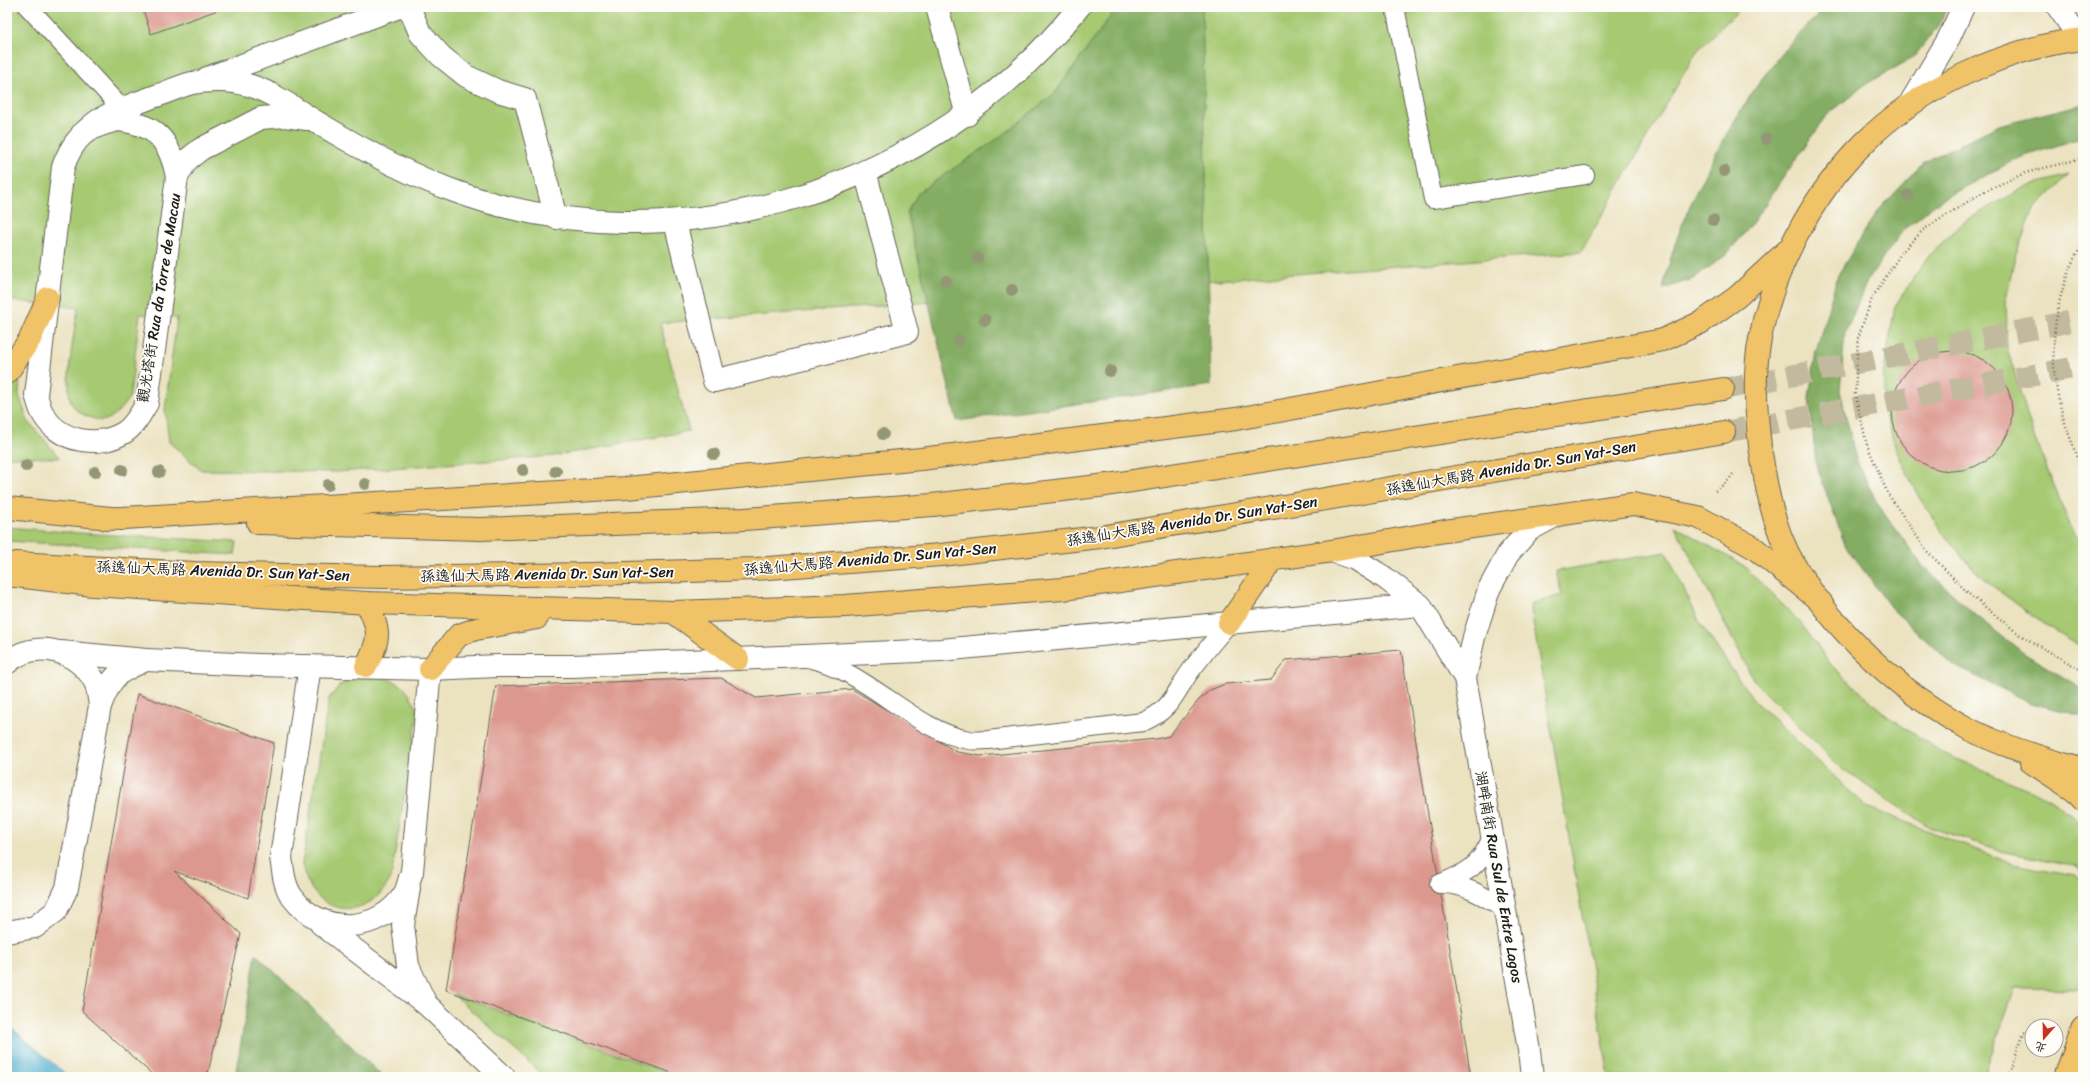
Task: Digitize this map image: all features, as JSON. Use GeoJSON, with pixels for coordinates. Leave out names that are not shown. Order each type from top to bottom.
{"type":"FeatureCollection","features":[{"type":"Feature","properties":{"kind":"main road"},"geometry":{"type":"LineString","coordinates":[[2082,39],[2021,52],[1968,73],[1909,105],[1864,142],[1840,169],[1816,204],[1791,247],[1772,294],[1759,341],[1755,395],[1765,482],[1778,530],[1794,563],[1821,602],[1851,638],[1915,696],[1968,729],[2016,753],[2048,772],[2075,791],[2083,800]]}},
{"type":"Feature","properties":{"kind":"main road"},"geometry":{"type":"LineString","coordinates":[[106,518],[627,488],[921,459],[1236,419],[1663,340],[1702,322],[1737,297],[1791,247]]}},
{"type":"Feature","properties":{"kind":"main road"},"geometry":{"type":"LineString","coordinates":[[7,373],[30,339],[48,298]]}},
{"type":"Feature","properties":{"kind":"main road"},"geometry":{"type":"LineString","coordinates":[[7,508],[106,518],[480,528],[745,519],[932,505],[1108,485],[1723,389]]}},
{"type":"Feature","properties":{"kind":"main road","name":"孫逸仙大馬路 Avenida Dr. Sun Yat-Sen"},"geometry":{"type":"LineString","coordinates":[[7,562],[194,573],[383,576],[601,574],[755,569],[824,564],[941,555],[1100,537],[1724,432]]}},
{"type":"Feature","properties":{"kind":"main road"},"geometry":{"type":"LineString","coordinates":[[7,575],[93,585],[367,603],[673,612],[845,606],[1062,589],[1332,551],[1561,513],[1633,504],[1698,517],[1753,547],[1821,602]]}},
{"type":"Feature","properties":{"kind":"main road"},"geometry":{"type":"LineString","coordinates":[[1229,623],[1272,559]]}},
{"type":"Feature","properties":{"kind":"main road"},"geometry":{"type":"LineString","coordinates":[[366,666],[377,640],[377,624],[367,603]]}},
{"type":"Feature","properties":{"kind":"main road"},"geometry":{"type":"LineString","coordinates":[[430,669],[459,635],[476,629],[588,609]]}},
{"type":"Feature","properties":{"kind":"main road"},"geometry":{"type":"LineString","coordinates":[[673,612],[738,659]]}},
{"type":"Feature","properties":{"kind":"main road"},"geometry":{"type":"LineString","coordinates":[[1968,729],[2033,755],[2083,770]]}},
{"type":"Feature","properties":{"kind":"main road"},"geometry":{"type":"LineString","coordinates":[[2065,1077],[2083,1028]]}},
{"type":"Feature","properties":{"kind":"street"},"geometry":{"type":"LineString","coordinates":[[82,134],[101,119],[122,109],[399,7]]}},
{"type":"Feature","properties":{"kind":"street"},"geometry":{"type":"LineString","coordinates":[[409,7],[420,33],[446,60],[466,76],[498,91],[525,99],[556,218]]}},
{"type":"Feature","properties":{"kind":"street"},"geometry":{"type":"LineString","coordinates":[[937,7],[967,115]]}},
{"type":"Feature","properties":{"kind":"street"},"geometry":{"type":"LineString","coordinates":[[193,83],[224,81],[248,85],[271,94],[403,170],[453,191],[497,206],[556,218],[633,223],[675,222],[769,206],[820,190],[866,171],[929,139],[967,115],[1011,80],[1053,39],[1079,7]]}},
{"type":"Feature","properties":{"kind":"street"},"geometry":{"type":"LineString","coordinates":[[1909,105],[1948,40],[1963,7]]}},
{"type":"Feature","properties":{"kind":"street"},"geometry":{"type":"LineString","coordinates":[[2058,7],[2082,39]]}},
{"type":"Feature","properties":{"kind":"street"},"geometry":{"type":"LineString","coordinates":[[177,177],[186,160],[201,149],[261,118],[285,116],[314,120]]}},
{"type":"Feature","properties":{"kind":"street","name":"觀光塔街 Rua da Torre de Macau"},"geometry":{"type":"LineString","coordinates":[[118,120],[136,122],[153,130],[166,143],[174,159],[177,177],[147,403],[138,419],[125,431],[109,440],[90,442],[71,438],[55,428],[42,413],[36,395],[63,167],[70,149],[82,134],[99,124],[118,120]]}},
{"type":"Feature","properties":{"kind":"street"},"geometry":{"type":"LineString","coordinates":[[675,222],[714,381],[907,332],[866,171]]}},
{"type":"Feature","properties":{"kind":"street","name":"湖畔南街 Rua Sul de Entre Lagos"},"geometry":{"type":"LineString","coordinates":[[1465,678],[1474,637],[1489,589],[1508,554],[1529,530],[1561,513]]}},
{"type":"Feature","properties":{"kind":"street","name":"湖畔南街 Rua Sul de Entre Lagos"},"geometry":{"type":"LineString","coordinates":[[1332,551],[1355,559],[1385,578],[1420,605],[1465,678],[1529,1050],[1532,1077]]}},
{"type":"Feature","properties":{"kind":"street"},"geometry":{"type":"LineString","coordinates":[[7,663],[15,655],[38,649],[146,660],[310,666],[366,666],[430,669],[498,666],[573,666],[940,650],[1420,605]]}},
{"type":"Feature","properties":{"kind":"street"},"geometry":{"type":"LineString","coordinates":[[61,652],[82,664],[95,683],[100,706]]}},
{"type":"Feature","properties":{"kind":"street"},"geometry":{"type":"LineString","coordinates":[[7,932],[35,927],[56,911],[68,888],[100,706],[110,682],[125,670],[146,660]]}},
{"type":"Feature","properties":{"kind":"street"},"geometry":{"type":"LineString","coordinates":[[310,666],[281,857],[283,878],[292,898],[308,913],[426,1004],[504,1077]]}},
{"type":"Feature","properties":{"kind":"street"},"geometry":{"type":"LineString","coordinates":[[426,1004],[408,966],[403,925],[412,872],[430,669]]}},
{"type":"Feature","properties":{"kind":"street"},"geometry":{"type":"LineString","coordinates":[[308,913],[327,924],[349,926],[371,922],[390,910],[405,892],[412,872]]}},
{"type":"Feature","properties":{"kind":"lane"},"geometry":{"type":"LineString","coordinates":[[28,7],[122,109]]}},
{"type":"Feature","properties":{"kind":"lane"},"geometry":{"type":"LineString","coordinates":[[1395,7],[1433,199],[1585,175]]}},
{"type":"Feature","properties":{"kind":"lane"},"geometry":{"type":"LineString","coordinates":[[798,656],[835,666],[952,736],[971,741],[988,740],[1142,722],[1157,716],[1170,704],[1192,669],[1229,623]]}},
{"type":"Feature","properties":{"kind":"lane"},"geometry":{"type":"LineString","coordinates":[[1492,837],[1484,856],[1472,868],[1460,876],[1439,884],[1464,886],[1504,909]]}},
{"type":"Feature","properties":{"kind":"path"},"geometry":{"type":"LineString","coordinates":[[2083,158],[2025,173],[1983,192],[1923,230],[1902,252],[1872,298],[1858,338],[1855,394],[1867,445],[1888,494],[1927,551],[1969,594],[2020,635],[2083,671]]}},
{"type":"Feature","properties":{"kind":"path"},"geometry":{"type":"LineString","coordinates":[[2083,245],[2078,251],[2065,281],[2056,315],[2052,356],[2056,392],[2065,425],[2083,469]]}},
{"type":"Feature","properties":{"kind":"path"},"geometry":{"type":"LineString","coordinates":[[2008,1077],[2024,1032]]}},
{"type":"Feature","properties":{"kind":"green space"},"geometry":{"type":"Polygon","coordinates":[[[7,7],[1742,7],[1697,51],[1581,252],[660,323],[689,431],[554,456],[337,472],[201,470],[169,442],[165,409],[177,318],[140,314],[130,396],[117,413],[108,419],[98,420],[84,415],[74,407],[70,396],[69,372],[78,308],[7,300],[7,7]]]}},
{"type":"Feature","properties":{"kind":"green space"},"geometry":{"type":"Polygon","coordinates":[[[1117,7],[1202,7],[1211,385],[957,421],[907,212],[919,192],[1003,135],[1055,93],[1117,7]]]}},
{"type":"Feature","properties":{"kind":"green space"},"geometry":{"type":"Polygon","coordinates":[[[1828,7],[1947,7],[1940,23],[1914,57],[1863,86],[1825,117],[1748,229],[1726,255],[1693,279],[1663,289],[1674,247],[1690,206],[1708,168],[1729,130],[1750,96],[1773,64],[1799,34],[1828,7]]]}},
{"type":"Feature","properties":{"kind":"green space"},"geometry":{"type":"Polygon","coordinates":[[[2083,104],[2083,137],[2016,159],[1941,200],[1904,229],[1868,279],[1845,333],[1840,391],[1856,459],[1877,503],[1922,565],[1976,616],[2025,654],[2083,689],[2083,716],[2031,703],[1953,665],[1891,608],[1845,545],[1816,464],[1809,397],[1816,351],[1838,275],[1876,213],[1924,162],[1999,125],[2083,104]]]}},
{"type":"Feature","properties":{"kind":"green space"},"geometry":{"type":"Polygon","coordinates":[[[2069,175],[2034,209],[2015,256],[2005,304],[2007,348],[2034,437],[2072,530],[2083,550],[2083,647],[2042,623],[1982,578],[1946,537],[1918,496],[1898,454],[1886,418],[1883,375],[1895,306],[1928,256],[1965,221],[2027,186],[2069,175]]]}},
{"type":"Feature","properties":{"kind":"green space"},"geometry":{"type":"Polygon","coordinates":[[[20,375],[19,395],[28,421],[60,458],[7,457],[7,388],[20,375]]]}},
{"type":"Feature","properties":{"kind":"green space"},"geometry":{"type":"Polygon","coordinates":[[[1675,526],[1744,566],[1800,622],[1832,666],[1887,716],[1943,753],[2049,798],[2076,819],[2083,829],[2083,872],[2078,866],[2005,852],[1929,827],[1843,770],[1754,681],[1675,526]]]}},
{"type":"Feature","properties":{"kind":"green space"},"geometry":{"type":"Polygon","coordinates":[[[7,527],[78,533],[237,542],[235,555],[7,541],[7,527]]]}},
{"type":"Feature","properties":{"kind":"green space"},"geometry":{"type":"Polygon","coordinates":[[[1666,552],[1701,625],[1754,701],[1867,807],[2013,864],[2076,875],[2083,885],[2083,989],[2015,988],[1983,1077],[1609,1077],[1530,604],[1562,595],[1556,571],[1666,552]]]}},
{"type":"Feature","properties":{"kind":"green space"},"geometry":{"type":"Polygon","coordinates":[[[354,677],[377,677],[394,681],[407,691],[418,712],[391,878],[381,893],[368,903],[355,908],[341,908],[328,904],[316,895],[307,881],[302,864],[329,698],[340,685],[354,677]]]}},
{"type":"Feature","properties":{"kind":"green space"},"geometry":{"type":"Polygon","coordinates":[[[256,954],[383,1077],[235,1077],[256,954]]]}},
{"type":"Feature","properties":{"kind":"green space"},"geometry":{"type":"Polygon","coordinates":[[[453,994],[679,1077],[545,1077],[453,994]]]}},
{"type":"Feature","properties":{"kind":"water"},"geometry":{"type":"Polygon","coordinates":[[[7,1024],[69,1077],[7,1077],[7,1024]]]}},
{"type":"Feature","properties":{"kind":"building"},"geometry":{"type":"Polygon","coordinates":[[[142,7],[226,7],[151,34],[142,7]]]}},
{"type":"Feature","properties":{"kind":"building"},"geometry":{"type":"Polygon","coordinates":[[[1952,351],[1964,352],[1975,356],[1985,361],[1994,369],[2002,378],[2007,388],[2011,399],[2011,423],[2007,434],[2002,444],[1994,453],[1985,461],[1975,466],[1964,470],[1952,471],[1940,470],[1929,466],[1919,461],[1910,453],[1902,444],[1897,434],[1893,423],[1892,411],[1893,399],[1897,388],[1902,378],[1910,369],[1919,361],[1929,356],[1940,352],[1952,351]]]}},
{"type":"Feature","properties":{"kind":"building"},"geometry":{"type":"Polygon","coordinates":[[[1401,650],[1471,1077],[683,1077],[446,990],[496,686],[721,678],[756,698],[852,689],[957,752],[981,756],[1156,739],[1169,736],[1198,701],[1210,690],[1225,684],[1271,680],[1286,660],[1401,650]]]}},
{"type":"Feature","properties":{"kind":"building"},"geometry":{"type":"Polygon","coordinates":[[[137,694],[274,743],[248,898],[174,871],[241,934],[207,1077],[155,1077],[82,1011],[137,694]]]}},
{"type":"Feature","properties":{"kind":"tunnel"},"geometry":{"type":"LineString","coordinates":[[1723,389],[2083,319]]}},
{"type":"Feature","properties":{"kind":"tunnel"},"geometry":{"type":"LineString","coordinates":[[1724,432],[2083,366]]}}]}
